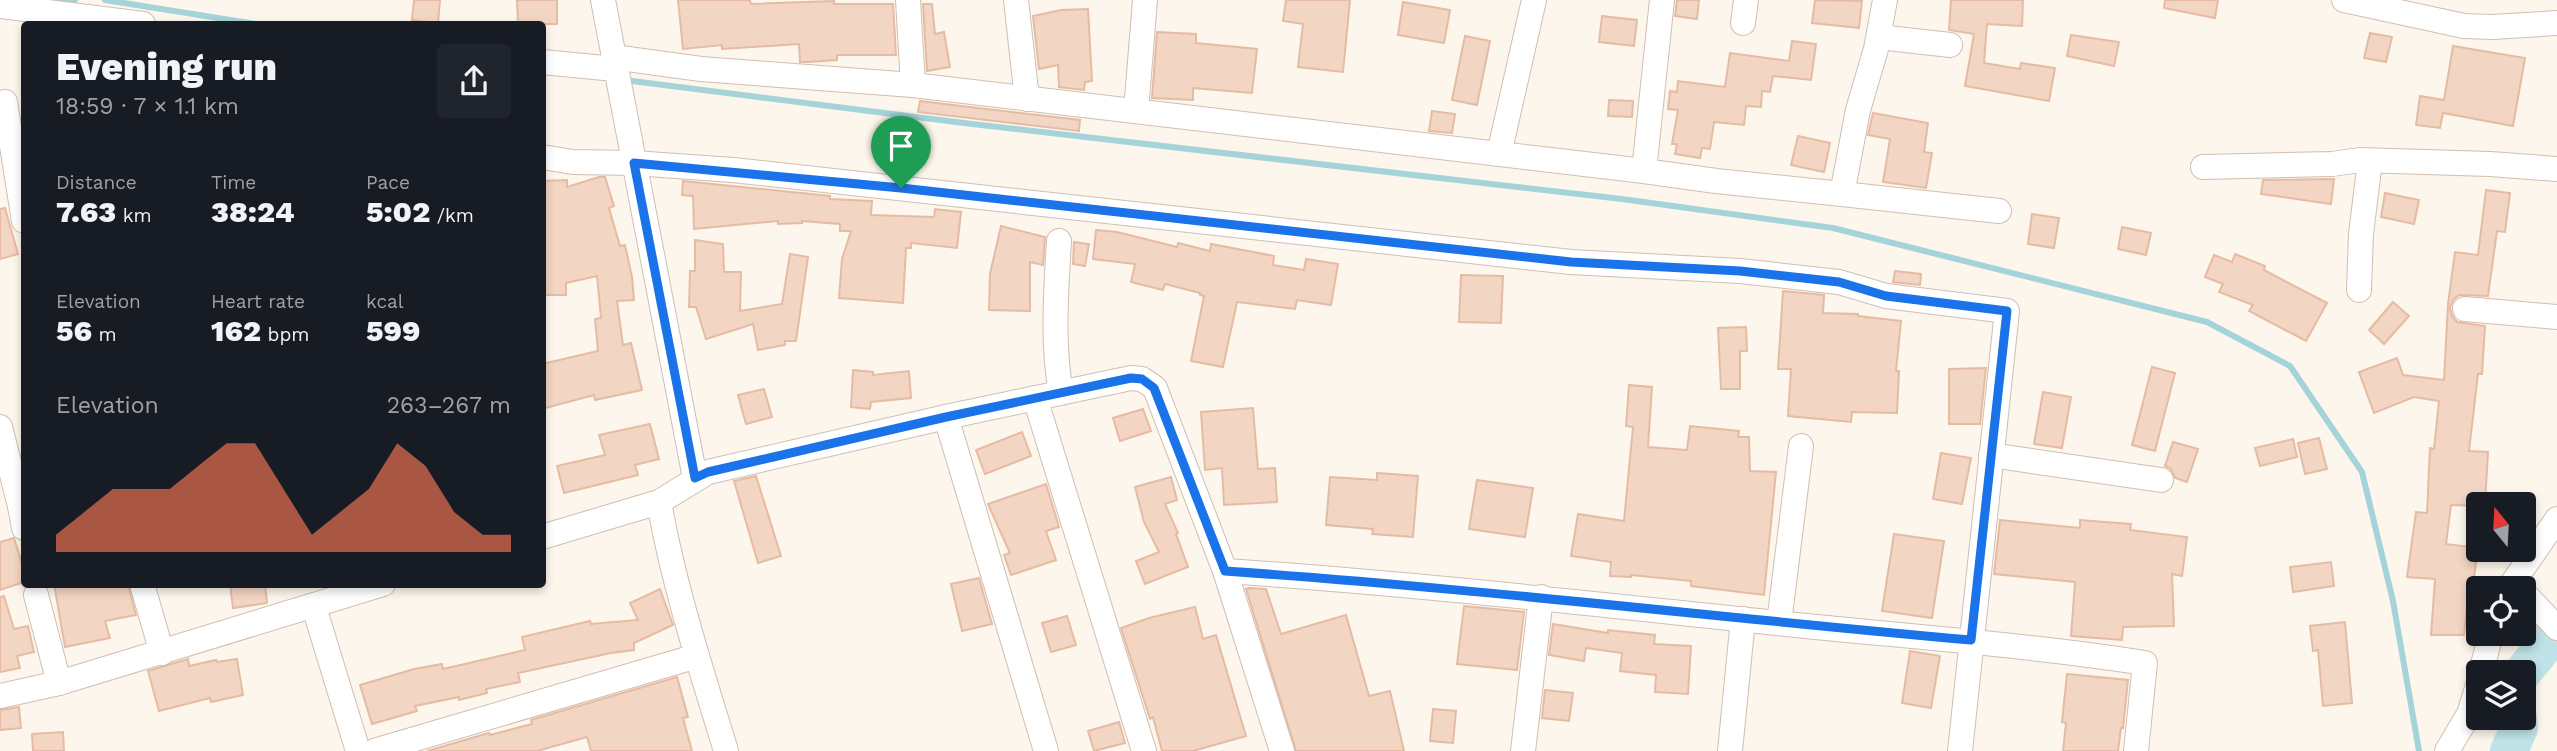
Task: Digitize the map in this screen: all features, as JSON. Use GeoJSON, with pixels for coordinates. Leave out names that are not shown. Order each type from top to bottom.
{"type":"FeatureCollection","features":[{"type":"Feature","properties":{"kind":"street"},"geometry":{"type":"LineString","coordinates":[[603,0],[695,478]]}},
{"type":"Feature","properties":{"kind":"street"},"geometry":{"type":"LineString","coordinates":[[908,0],[913,85]]}},
{"type":"Feature","properties":{"kind":"street"},"geometry":{"type":"LineString","coordinates":[[1016,0],[1027,99]]}},
{"type":"Feature","properties":{"kind":"street"},"geometry":{"type":"LineString","coordinates":[[1136,111],[1145,0]]}},
{"type":"Feature","properties":{"kind":"street"},"geometry":{"type":"LineString","coordinates":[[1499,154],[1534,0]]}},
{"type":"Feature","properties":{"kind":"street"},"geometry":{"type":"LineString","coordinates":[[1644,171],[1662,0]]}},
{"type":"Feature","properties":{"kind":"street"},"geometry":{"type":"LineString","coordinates":[[1842,194],[1858,110],[1879,37],[1885,0]]}},
{"type":"Feature","properties":{"kind":"street"},"geometry":{"type":"LineString","coordinates":[[2344,0],[2464,26],[2557,23]]}},
{"type":"Feature","properties":{"kind":"street"},"geometry":{"type":"LineString","coordinates":[[0,6],[120,21]]}},
{"type":"Feature","properties":{"kind":"street"},"geometry":{"type":"LineString","coordinates":[[1879,37],[1950,45]]}},
{"type":"Feature","properties":{"kind":"street"},"geometry":{"type":"LineString","coordinates":[[546,62],[701,69],[913,85],[1716,181],[1998,211]]}},
{"type":"Feature","properties":{"kind":"street"},"geometry":{"type":"LineString","coordinates":[[10,103],[21,196]]}},
{"type":"Feature","properties":{"kind":"street"},"geometry":{"type":"LineString","coordinates":[[546,158],[573,162],[633,156],[1571,262],[1740,271],[1826,280],[1886,296],[2007,311],[1960,751]]}},
{"type":"Feature","properties":{"kind":"street"},"geometry":{"type":"LineString","coordinates":[[2203,167],[2370,161],[2490,164],[2557,169]]}},
{"type":"Feature","properties":{"kind":"street"},"geometry":{"type":"LineString","coordinates":[[2359,290],[2361,234],[2370,161]]}},
{"type":"Feature","properties":{"kind":"street"},"geometry":{"type":"LineString","coordinates":[[1059,241],[1055,329],[1061,393]]}},
{"type":"Feature","properties":{"kind":"street"},"geometry":{"type":"LineString","coordinates":[[2465,309],[2557,317]]}},
{"type":"Feature","properties":{"kind":"street"},"geometry":{"type":"LineString","coordinates":[[546,536],[659,502],[708,472],[946,417],[1131,378],[1142,379],[1154,388],[1225,571],[1282,751]]}},
{"type":"Feature","properties":{"kind":"street"},"geometry":{"type":"LineString","coordinates":[[1035,398],[1144,751]]}},
{"type":"Feature","properties":{"kind":"street"},"geometry":{"type":"LineString","coordinates":[[946,417],[1046,751]]}},
{"type":"Feature","properties":{"kind":"street"},"geometry":{"type":"LineString","coordinates":[[1,437],[21,507]]}},
{"type":"Feature","properties":{"kind":"street"},"geometry":{"type":"LineString","coordinates":[[1779,623],[1801,446]]}},
{"type":"Feature","properties":{"kind":"street"},"geometry":{"type":"LineString","coordinates":[[1990,455],[2161,480]]}},
{"type":"Feature","properties":{"kind":"street"},"geometry":{"type":"LineString","coordinates":[[659,502],[664,532],[696,656],[726,751]]}},
{"type":"Feature","properties":{"kind":"street"},"geometry":{"type":"LineString","coordinates":[[2523,576],[2557,519]]}},
{"type":"Feature","properties":{"kind":"street"},"geometry":{"type":"LineString","coordinates":[[1225,571],[1379,581],[1541,597],[1779,623],[1971,640],[2145,663],[2136,751]]}},
{"type":"Feature","properties":{"kind":"street"},"geometry":{"type":"LineString","coordinates":[[143,588],[162,653]]}},
{"type":"Feature","properties":{"kind":"street"},"geometry":{"type":"LineString","coordinates":[[0,696],[59,683],[314,607],[353,589]]}},
{"type":"Feature","properties":{"kind":"street"},"geometry":{"type":"LineString","coordinates":[[36,595],[59,683]]}},
{"type":"Feature","properties":{"kind":"street"},"geometry":{"type":"LineString","coordinates":[[1523,751],[1541,597]]}},
{"type":"Feature","properties":{"kind":"street"},"geometry":{"type":"LineString","coordinates":[[314,607],[358,751]]}},
{"type":"Feature","properties":{"kind":"street"},"geometry":{"type":"LineString","coordinates":[[2536,608],[2557,628]]}},
{"type":"Feature","properties":{"kind":"street"},"geometry":{"type":"LineString","coordinates":[[1730,751],[1742,619]]}},
{"type":"Feature","properties":{"kind":"street"},"geometry":{"type":"LineString","coordinates":[[374,751],[696,656]]}},
{"type":"Feature","properties":{"kind":"street"},"geometry":{"type":"LineString","coordinates":[[2449,749],[2466,719]]}},
{"type":"Feature","properties":{"kind":"building"},"geometry":{"type":"Polygon","coordinates":[[[414,0],[440,0],[438,21],[412,20],[414,0]]]}},
{"type":"Feature","properties":{"kind":"building"},"geometry":{"type":"Polygon","coordinates":[[[517,0],[557,0],[557,24],[546,24],[546,21],[518,21],[517,0]]]}},
{"type":"Feature","properties":{"kind":"building"},"geometry":{"type":"Polygon","coordinates":[[[678,0],[750,0],[751,4],[834,1],[834,4],[893,4],[896,55],[837,55],[837,60],[800,62],[799,44],[722,49],[722,45],[683,49],[678,0]]]}},
{"type":"Feature","properties":{"kind":"building"},"geometry":{"type":"Polygon","coordinates":[[[1286,0],[1350,0],[1343,72],[1298,67],[1303,24],[1283,21],[1286,0]]]}},
{"type":"Feature","properties":{"kind":"building"},"geometry":{"type":"Polygon","coordinates":[[[1677,0],[1699,0],[1697,19],[1675,16],[1677,0]]]}},
{"type":"Feature","properties":{"kind":"building"},"geometry":{"type":"Polygon","coordinates":[[[1815,0],[1862,1],[1859,28],[1812,23],[1815,0]]]}},
{"type":"Feature","properties":{"kind":"building"},"geometry":{"type":"Polygon","coordinates":[[[1951,0],[2023,0],[2022,26],[1987,24],[1984,63],[2020,69],[2021,63],[2055,68],[2049,101],[1965,86],[1974,34],[1949,30],[1951,0]]]}},
{"type":"Feature","properties":{"kind":"building"},"geometry":{"type":"Polygon","coordinates":[[[2165,0],[2218,0],[2215,18],[2164,8],[2165,0]]]}},
{"type":"Feature","properties":{"kind":"building"},"geometry":{"type":"Polygon","coordinates":[[[1403,2],[1450,10],[1444,43],[1398,35],[1403,2]]]}},
{"type":"Feature","properties":{"kind":"building"},"geometry":{"type":"Polygon","coordinates":[[[923,4],[932,4],[935,34],[944,32],[950,67],[927,71],[923,4]]]}},
{"type":"Feature","properties":{"kind":"building"},"geometry":{"type":"Polygon","coordinates":[[[1088,9],[1092,81],[1085,82],[1084,90],[1059,87],[1058,65],[1039,69],[1033,16],[1061,10],[1088,9]]]}},
{"type":"Feature","properties":{"kind":"building"},"geometry":{"type":"Polygon","coordinates":[[[1602,16],[1637,20],[1634,46],[1599,42],[1602,16]]]}},
{"type":"Feature","properties":{"kind":"building"},"geometry":{"type":"Polygon","coordinates":[[[1157,32],[1196,34],[1196,43],[1257,49],[1252,93],[1193,88],[1193,100],[1152,98],[1157,32]]]}},
{"type":"Feature","properties":{"kind":"building"},"geometry":{"type":"Polygon","coordinates":[[[2370,33],[2392,37],[2386,62],[2364,58],[2370,33]]]}},
{"type":"Feature","properties":{"kind":"building"},"geometry":{"type":"Polygon","coordinates":[[[2071,35],[2119,42],[2114,66],[2067,56],[2071,35]]]}},
{"type":"Feature","properties":{"kind":"building"},"geometry":{"type":"Polygon","coordinates":[[[1465,36],[1490,41],[1477,105],[1452,100],[1465,36]]]}},
{"type":"Feature","properties":{"kind":"building"},"geometry":{"type":"Polygon","coordinates":[[[1792,41],[1816,44],[1811,80],[1773,76],[1770,92],[1762,91],[1761,107],[1746,106],[1744,125],[1714,122],[1710,149],[1702,148],[1700,158],[1675,154],[1677,144],[1672,144],[1678,110],[1668,109],[1670,91],[1677,92],[1678,81],[1725,87],[1730,53],[1789,61],[1792,41]]]}},
{"type":"Feature","properties":{"kind":"building"},"geometry":{"type":"Polygon","coordinates":[[[2453,46],[2525,58],[2513,126],[2443,113],[2440,128],[2416,125],[2420,96],[2444,100],[2453,46]]]}},
{"type":"Feature","properties":{"kind":"building"},"geometry":{"type":"Polygon","coordinates":[[[1609,100],[1633,101],[1632,117],[1608,116],[1609,100]]]}},
{"type":"Feature","properties":{"kind":"building"},"geometry":{"type":"Polygon","coordinates":[[[920,101],[1080,120],[1079,131],[918,112],[920,101]]]}},
{"type":"Feature","properties":{"kind":"building"},"geometry":{"type":"Polygon","coordinates":[[[1432,111],[1455,114],[1452,133],[1429,131],[1432,111]]]}},
{"type":"Feature","properties":{"kind":"building"},"geometry":{"type":"Polygon","coordinates":[[[1873,113],[1928,123],[1924,152],[1932,153],[1926,188],[1883,182],[1890,139],[1868,135],[1873,113]]]}},
{"type":"Feature","properties":{"kind":"building"},"geometry":{"type":"Polygon","coordinates":[[[1798,136],[1830,143],[1824,172],[1791,165],[1798,136]]]}},
{"type":"Feature","properties":{"kind":"building"},"geometry":{"type":"Polygon","coordinates":[[[605,177],[614,206],[609,208],[620,246],[625,245],[632,277],[634,300],[617,301],[623,345],[631,343],[642,390],[595,400],[594,395],[546,408],[546,363],[598,351],[595,319],[601,318],[597,276],[566,283],[566,295],[546,295],[546,181],[567,180],[567,187],[605,177]]]}},
{"type":"Feature","properties":{"kind":"building"},"geometry":{"type":"Polygon","coordinates":[[[2334,179],[2331,204],[2261,194],[2263,180],[2334,179]]]}},
{"type":"Feature","properties":{"kind":"building"},"geometry":{"type":"Polygon","coordinates":[[[683,181],[830,196],[830,199],[872,201],[871,215],[934,217],[935,209],[961,212],[957,248],[911,243],[911,248],[906,248],[903,303],[839,298],[842,259],[851,231],[840,231],[840,224],[802,221],[694,229],[693,196],[682,195],[683,181]]]}},
{"type":"Feature","properties":{"kind":"building"},"geometry":{"type":"Polygon","coordinates":[[[2486,190],[2510,193],[2505,232],[2497,231],[2488,296],[2459,295],[2450,308],[2457,322],[2485,326],[2482,374],[2478,374],[2469,451],[2488,452],[2486,492],[2466,492],[2466,506],[2451,505],[2446,544],[2466,546],[2466,562],[2476,562],[2474,576],[2466,576],[2464,635],[2431,635],[2435,579],[2407,577],[2416,512],[2427,513],[2430,448],[2434,449],[2439,401],[2414,397],[2374,413],[2359,372],[2397,358],[2403,375],[2444,380],[2448,304],[2455,252],[2478,255],[2486,190]]]}},
{"type":"Feature","properties":{"kind":"building"},"geometry":{"type":"Polygon","coordinates":[[[2385,193],[2419,200],[2414,224],[2381,217],[2385,193]]]}},
{"type":"Feature","properties":{"kind":"building"},"geometry":{"type":"Polygon","coordinates":[[[5,208],[18,254],[0,259],[0,209],[5,208]]]}},
{"type":"Feature","properties":{"kind":"building"},"geometry":{"type":"Polygon","coordinates":[[[2032,214],[2059,218],[2054,248],[2028,244],[2032,214]]]}},
{"type":"Feature","properties":{"kind":"building"},"geometry":{"type":"Polygon","coordinates":[[[1001,226],[1045,237],[1043,265],[1030,262],[1030,311],[989,310],[990,274],[1001,226]]]}},
{"type":"Feature","properties":{"kind":"building"},"geometry":{"type":"Polygon","coordinates":[[[2122,227],[2151,233],[2146,255],[2118,249],[2122,227]]]}},
{"type":"Feature","properties":{"kind":"building"},"geometry":{"type":"Polygon","coordinates":[[[1096,230],[1117,232],[1177,247],[1178,243],[1210,251],[1211,244],[1274,256],[1273,265],[1304,270],[1306,259],[1338,264],[1331,305],[1297,300],[1295,309],[1237,302],[1223,367],[1191,361],[1204,296],[1165,284],[1163,290],[1131,282],[1135,264],[1093,259],[1096,230]]]}},
{"type":"Feature","properties":{"kind":"building"},"geometry":{"type":"Polygon","coordinates":[[[695,240],[723,244],[724,272],[741,272],[740,311],[782,304],[790,254],[808,257],[796,341],[785,341],[785,345],[758,350],[753,324],[706,339],[696,307],[689,307],[690,271],[695,271],[695,240]]]}},
{"type":"Feature","properties":{"kind":"building"},"geometry":{"type":"Polygon","coordinates":[[[1074,242],[1089,244],[1085,266],[1073,264],[1074,242]]]}},
{"type":"Feature","properties":{"kind":"building"},"geometry":{"type":"Polygon","coordinates":[[[2235,254],[2265,266],[2264,270],[2327,303],[2306,341],[2249,311],[2253,305],[2219,292],[2223,284],[2205,277],[2214,255],[2232,262],[2235,254]]]}},
{"type":"Feature","properties":{"kind":"building"},"geometry":{"type":"Polygon","coordinates":[[[1895,271],[1921,274],[1920,285],[1893,282],[1895,271]]]}},
{"type":"Feature","properties":{"kind":"building"},"geometry":{"type":"Polygon","coordinates":[[[1461,275],[1503,276],[1501,323],[1459,322],[1461,275]]]}},
{"type":"Feature","properties":{"kind":"building"},"geometry":{"type":"Polygon","coordinates":[[[1783,291],[1824,295],[1823,313],[1858,314],[1901,321],[1896,371],[1899,371],[1897,413],[1852,412],[1851,422],[1788,416],[1791,369],[1778,369],[1783,291]]]}},
{"type":"Feature","properties":{"kind":"building"},"geometry":{"type":"Polygon","coordinates":[[[2393,302],[2409,316],[2384,344],[2369,330],[2393,302]]]}},
{"type":"Feature","properties":{"kind":"building"},"geometry":{"type":"Polygon","coordinates":[[[1746,327],[1747,351],[1740,351],[1740,389],[1721,389],[1718,328],[1746,327]]]}},
{"type":"Feature","properties":{"kind":"building"},"geometry":{"type":"Polygon","coordinates":[[[2152,367],[2175,373],[2155,451],[2132,445],[2152,367]]]}},
{"type":"Feature","properties":{"kind":"building"},"geometry":{"type":"Polygon","coordinates":[[[1986,368],[1980,424],[1949,424],[1949,369],[1986,368]]]}},
{"type":"Feature","properties":{"kind":"building"},"geometry":{"type":"Polygon","coordinates":[[[853,370],[873,372],[873,375],[909,371],[911,398],[871,402],[870,409],[851,407],[853,370]]]}},
{"type":"Feature","properties":{"kind":"building"},"geometry":{"type":"Polygon","coordinates":[[[1629,385],[1652,387],[1648,447],[1687,450],[1690,426],[1739,431],[1738,437],[1749,437],[1750,471],[1776,472],[1764,595],[1691,586],[1691,581],[1631,575],[1610,576],[1611,562],[1571,556],[1578,514],[1624,521],[1633,427],[1626,426],[1629,385]]]}},
{"type":"Feature","properties":{"kind":"building"},"geometry":{"type":"Polygon","coordinates":[[[764,389],[772,417],[746,424],[738,395],[764,389]]]}},
{"type":"Feature","properties":{"kind":"building"},"geometry":{"type":"Polygon","coordinates":[[[2043,392],[2071,397],[2062,448],[2034,444],[2043,392]]]}},
{"type":"Feature","properties":{"kind":"building"},"geometry":{"type":"Polygon","coordinates":[[[1253,408],[1258,469],[1275,468],[1277,502],[1224,505],[1222,468],[1205,470],[1201,412],[1253,408]]]}},
{"type":"Feature","properties":{"kind":"building"},"geometry":{"type":"Polygon","coordinates":[[[1143,409],[1151,431],[1120,441],[1113,418],[1143,409]]]}},
{"type":"Feature","properties":{"kind":"building"},"geometry":{"type":"Polygon","coordinates":[[[650,424],[659,459],[635,465],[638,475],[564,493],[557,466],[605,455],[599,435],[650,424]]]}},
{"type":"Feature","properties":{"kind":"building"},"geometry":{"type":"Polygon","coordinates":[[[1022,432],[1031,456],[985,474],[976,450],[1022,432]]]}},
{"type":"Feature","properties":{"kind":"building"},"geometry":{"type":"Polygon","coordinates":[[[2319,438],[2327,469],[2305,474],[2298,443],[2319,438]]]}},
{"type":"Feature","properties":{"kind":"building"},"geometry":{"type":"Polygon","coordinates":[[[2293,439],[2297,457],[2260,466],[2255,448],[2293,439]]]}},
{"type":"Feature","properties":{"kind":"building"},"geometry":{"type":"Polygon","coordinates":[[[2173,442],[2198,449],[2187,482],[2175,478],[2171,469],[2165,466],[2173,442]]]}},
{"type":"Feature","properties":{"kind":"building"},"geometry":{"type":"Polygon","coordinates":[[[1941,453],[1971,458],[1962,504],[1933,499],[1941,453]]]}},
{"type":"Feature","properties":{"kind":"building"},"geometry":{"type":"Polygon","coordinates":[[[1377,473],[1418,476],[1413,537],[1372,534],[1373,529],[1326,525],[1330,477],[1377,480],[1377,473]]]}},
{"type":"Feature","properties":{"kind":"building"},"geometry":{"type":"Polygon","coordinates":[[[756,476],[781,556],[758,563],[734,481],[756,476]]]}},
{"type":"Feature","properties":{"kind":"building"},"geometry":{"type":"Polygon","coordinates":[[[1171,477],[1177,500],[1165,504],[1178,533],[1176,534],[1188,567],[1145,584],[1136,561],[1159,552],[1144,522],[1135,487],[1171,477]]]}},
{"type":"Feature","properties":{"kind":"building"},"geometry":{"type":"Polygon","coordinates":[[[1477,480],[1533,488],[1525,537],[1469,529],[1477,480]]]}},
{"type":"Feature","properties":{"kind":"building"},"geometry":{"type":"Polygon","coordinates":[[[1046,484],[1059,527],[1046,531],[1056,560],[1011,575],[1004,555],[1010,553],[988,504],[1046,484]]]}},
{"type":"Feature","properties":{"kind":"building"},"geometry":{"type":"Polygon","coordinates":[[[2000,520],[2080,528],[2080,520],[2131,524],[2130,530],[2187,537],[2182,576],[2172,574],[2174,626],[2123,627],[2122,640],[2071,636],[2075,582],[1994,574],[2000,520]]]}},
{"type":"Feature","properties":{"kind":"building"},"geometry":{"type":"Polygon","coordinates":[[[1894,534],[1944,541],[1932,618],[1882,611],[1894,534]]]}},
{"type":"Feature","properties":{"kind":"building"},"geometry":{"type":"Polygon","coordinates":[[[14,538],[21,560],[21,583],[0,590],[0,542],[14,538]]]}},
{"type":"Feature","properties":{"kind":"building"},"geometry":{"type":"Polygon","coordinates":[[[2331,562],[2334,586],[2293,592],[2290,567],[2331,562]]]}},
{"type":"Feature","properties":{"kind":"building"},"geometry":{"type":"Polygon","coordinates":[[[979,578],[992,624],[962,631],[951,584],[979,578]]]}},
{"type":"Feature","properties":{"kind":"building"},"geometry":{"type":"Polygon","coordinates":[[[55,588],[129,588],[136,615],[105,621],[110,638],[65,647],[55,588]]]}},
{"type":"Feature","properties":{"kind":"building"},"geometry":{"type":"Polygon","coordinates":[[[230,588],[265,588],[267,603],[233,608],[230,588]]]}},
{"type":"Feature","properties":{"kind":"building"},"geometry":{"type":"Polygon","coordinates":[[[660,589],[673,625],[634,643],[634,650],[518,673],[520,682],[486,689],[487,693],[459,700],[459,697],[415,706],[417,711],[372,724],[360,685],[414,669],[442,664],[443,669],[525,650],[522,637],[590,621],[591,624],[638,620],[630,603],[660,589]]]}},
{"type":"Feature","properties":{"kind":"building"},"geometry":{"type":"Polygon","coordinates":[[[1246,589],[1266,589],[1281,634],[1346,615],[1369,696],[1390,691],[1404,751],[1296,751],[1246,589]]]}},
{"type":"Feature","properties":{"kind":"building"},"geometry":{"type":"Polygon","coordinates":[[[4,596],[14,629],[28,626],[34,652],[17,656],[20,668],[0,672],[0,597],[4,596]]]}},
{"type":"Feature","properties":{"kind":"building"},"geometry":{"type":"Polygon","coordinates":[[[1464,606],[1524,612],[1517,670],[1457,664],[1464,606]]]}},
{"type":"Feature","properties":{"kind":"building"},"geometry":{"type":"Polygon","coordinates":[[[1195,607],[1203,639],[1216,635],[1246,736],[1193,751],[1162,751],[1153,717],[1150,719],[1121,628],[1195,607]]]}},
{"type":"Feature","properties":{"kind":"building"},"geometry":{"type":"Polygon","coordinates":[[[1067,616],[1076,645],[1051,652],[1042,623],[1067,616]]]}},
{"type":"Feature","properties":{"kind":"building"},"geometry":{"type":"Polygon","coordinates":[[[2345,622],[2352,703],[2323,706],[2318,650],[2313,651],[2310,626],[2345,622]]]}},
{"type":"Feature","properties":{"kind":"building"},"geometry":{"type":"Polygon","coordinates":[[[1553,624],[1608,633],[1608,630],[1655,635],[1654,644],[1691,646],[1688,694],[1655,692],[1656,675],[1620,671],[1622,653],[1586,648],[1584,661],[1549,655],[1553,624]]]}},
{"type":"Feature","properties":{"kind":"building"},"geometry":{"type":"Polygon","coordinates":[[[1910,651],[1940,656],[1931,708],[1902,703],[1910,651]]]}},
{"type":"Feature","properties":{"kind":"building"},"geometry":{"type":"Polygon","coordinates":[[[188,659],[189,666],[237,659],[243,695],[211,702],[210,698],[159,711],[148,671],[188,659]]]}},
{"type":"Feature","properties":{"kind":"building"},"geometry":{"type":"Polygon","coordinates":[[[2067,674],[2128,680],[2118,751],[2063,751],[2066,723],[2062,722],[2067,674]]]}},
{"type":"Feature","properties":{"kind":"building"},"geometry":{"type":"Polygon","coordinates":[[[677,677],[688,717],[683,718],[692,751],[591,751],[587,737],[537,751],[427,751],[532,724],[531,720],[677,677]]]}},
{"type":"Feature","properties":{"kind":"building"},"geometry":{"type":"Polygon","coordinates":[[[1545,690],[1573,693],[1569,721],[1542,718],[1545,690]]]}},
{"type":"Feature","properties":{"kind":"building"},"geometry":{"type":"Polygon","coordinates":[[[19,707],[21,728],[0,730],[0,710],[19,707]]]}},
{"type":"Feature","properties":{"kind":"building"},"geometry":{"type":"Polygon","coordinates":[[[1433,709],[1456,711],[1453,743],[1430,741],[1433,709]]]}},
{"type":"Feature","properties":{"kind":"building"},"geometry":{"type":"Polygon","coordinates":[[[1119,722],[1125,743],[1094,751],[1088,731],[1119,722]]]}},
{"type":"Feature","properties":{"kind":"building"},"geometry":{"type":"Polygon","coordinates":[[[63,732],[64,751],[33,751],[32,734],[63,732]]]}},
{"type":"Feature","properties":{"kind":"waterway"},"geometry":{"type":"LineString","coordinates":[[51,1],[75,0]]}},
{"type":"Feature","properties":{"kind":"waterway"},"geometry":{"type":"LineString","coordinates":[[105,0],[237,21]]}},
{"type":"Feature","properties":{"kind":"waterway"},"geometry":{"type":"LineString","coordinates":[[624,80],[972,124],[1622,199],[1833,228],[2207,322],[2290,366],[2362,472],[2393,601],[2419,751]]}},
{"type":"Feature","properties":{"kind":"waterway"},"geometry":{"type":"LineString","coordinates":[[2533,660],[2557,631]]}},
{"type":"Feature","properties":{"kind":"waterway"},"geometry":{"type":"LineString","coordinates":[[2509,751],[2518,730]]}},
{"type":"Feature","properties":{"kind":"route"},"geometry":{"type":"LineString","coordinates":[[634,163],[733,170],[901,188],[1571,262],[1740,271],[1839,282],[1886,296],[2007,311],[1971,640],[1779,623],[1379,581],[1225,571],[1154,388],[1142,379],[1131,378],[946,417],[708,472],[695,478],[634,163]]}}]}
